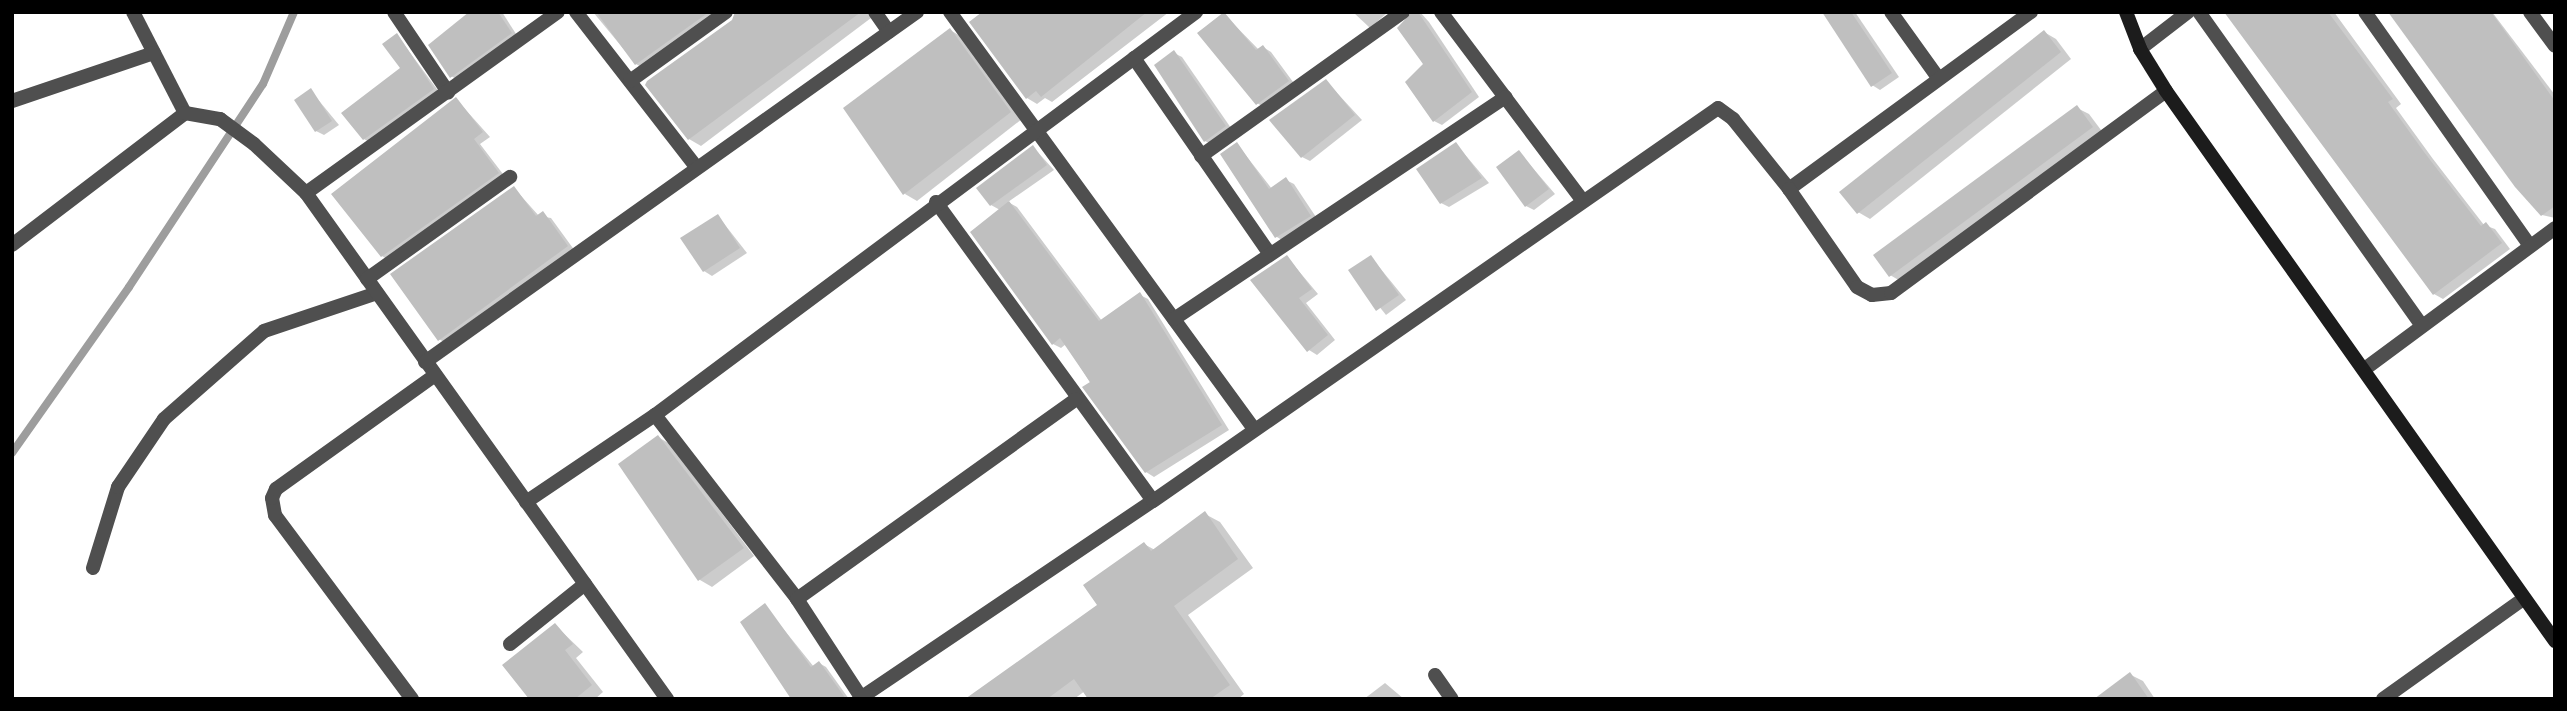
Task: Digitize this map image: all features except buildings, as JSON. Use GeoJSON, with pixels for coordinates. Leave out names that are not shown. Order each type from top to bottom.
{"type":"FeatureCollection","features":[{"type":"Feature","properties":{"kind":"street"},"geometry":{"type":"LineString","coordinates":[[133,12],[186,113]]}},
{"type":"Feature","properties":{"kind":"street"},"geometry":{"type":"LineString","coordinates":[[306,193],[558,12]]}},
{"type":"Feature","properties":{"kind":"street"},"geometry":{"type":"LineString","coordinates":[[576,12],[697,168]]}},
{"type":"Feature","properties":{"kind":"street"},"geometry":{"type":"LineString","coordinates":[[630,81],[726,12]]}},
{"type":"Feature","properties":{"kind":"street"},"geometry":{"type":"LineString","coordinates":[[875,12],[889,32]]}},
{"type":"Feature","properties":{"kind":"street"},"geometry":{"type":"LineString","coordinates":[[425,362],[917,12]]}},
{"type":"Feature","properties":{"kind":"street"},"geometry":{"type":"LineString","coordinates":[[950,12],[1254,429]]}},
{"type":"Feature","properties":{"kind":"street"},"geometry":{"type":"LineString","coordinates":[[526,502],[655,415],[1035,128],[1196,12]]}},
{"type":"Feature","properties":{"kind":"street"},"geometry":{"type":"LineString","coordinates":[[1201,156],[1404,12]]}},
{"type":"Feature","properties":{"kind":"street"},"geometry":{"type":"LineString","coordinates":[[1441,12],[1583,201]]}},
{"type":"Feature","properties":{"kind":"street"},"geometry":{"type":"LineString","coordinates":[[1891,12],[1939,79]]}},
{"type":"Feature","properties":{"kind":"street"},"geometry":{"type":"LineString","coordinates":[[1789,189],[2031,12]]}},
{"type":"Feature","properties":{"kind":"street"},"geometry":{"type":"LineString","coordinates":[[2126,12],[2140,48],[2166,91],[2366,368],[2555,641]]}},
{"type":"Feature","properties":{"kind":"street"},"geometry":{"type":"LineString","coordinates":[[2140,48],[2188,12]]}},
{"type":"Feature","properties":{"kind":"street"},"geometry":{"type":"LineString","coordinates":[[2199,12],[2422,326]]}},
{"type":"Feature","properties":{"kind":"street"},"geometry":{"type":"LineString","coordinates":[[2365,12],[2530,246]]}},
{"type":"Feature","properties":{"kind":"street"},"geometry":{"type":"LineString","coordinates":[[2530,12],[2555,46]]}},
{"type":"Feature","properties":{"kind":"street"},"geometry":{"type":"LineString","coordinates":[[395,13],[448,92]]}},
{"type":"Feature","properties":{"kind":"street"},"geometry":{"type":"LineString","coordinates":[[12,101],[154,53]]}},
{"type":"Feature","properties":{"kind":"street"},"geometry":{"type":"LineString","coordinates":[[1134,58],[1269,253]]}},
{"type":"Feature","properties":{"kind":"street"},"geometry":{"type":"LineString","coordinates":[[655,415],[797,598],[860,698],[1153,501],[1718,108],[1733,119],[1789,189],[1857,287],[1872,295],[1891,293],[2166,91]]}},
{"type":"Feature","properties":{"kind":"street"},"geometry":{"type":"LineString","coordinates":[[1174,319],[1505,97]]}},
{"type":"Feature","properties":{"kind":"street"},"geometry":{"type":"LineString","coordinates":[[12,245],[186,113],[220,119],[242,135],[306,193],[667,699]]}},
{"type":"Feature","properties":{"kind":"street"},"geometry":{"type":"LineString","coordinates":[[367,279],[510,177]]}},
{"type":"Feature","properties":{"kind":"street"},"geometry":{"type":"LineString","coordinates":[[936,202],[1076,399],[1153,501]]}},
{"type":"Feature","properties":{"kind":"street"},"geometry":{"type":"LineString","coordinates":[[2366,368],[2555,228]]}},
{"type":"Feature","properties":{"kind":"street"},"geometry":{"type":"LineString","coordinates":[[93,568],[118,487],[164,419],[264,331],[377,293]]}},
{"type":"Feature","properties":{"kind":"street"},"geometry":{"type":"LineString","coordinates":[[412,699],[275,515],[272,498],[276,489],[435,375]]}},
{"type":"Feature","properties":{"kind":"street"},"geometry":{"type":"LineString","coordinates":[[797,598],[1076,399]]}},
{"type":"Feature","properties":{"kind":"street"},"geometry":{"type":"LineString","coordinates":[[510,644],[584,584]]}},
{"type":"Feature","properties":{"kind":"street"},"geometry":{"type":"LineString","coordinates":[[2383,699],[2523,598]]}},
{"type":"Feature","properties":{"kind":"street"},"geometry":{"type":"LineString","coordinates":[[1435,675],[1452,699]]}},
{"type":"Feature","properties":{"kind":"waterway"},"geometry":{"type":"LineString","coordinates":[[12,453],[129,287],[263,84],[294,12]]}}]}
